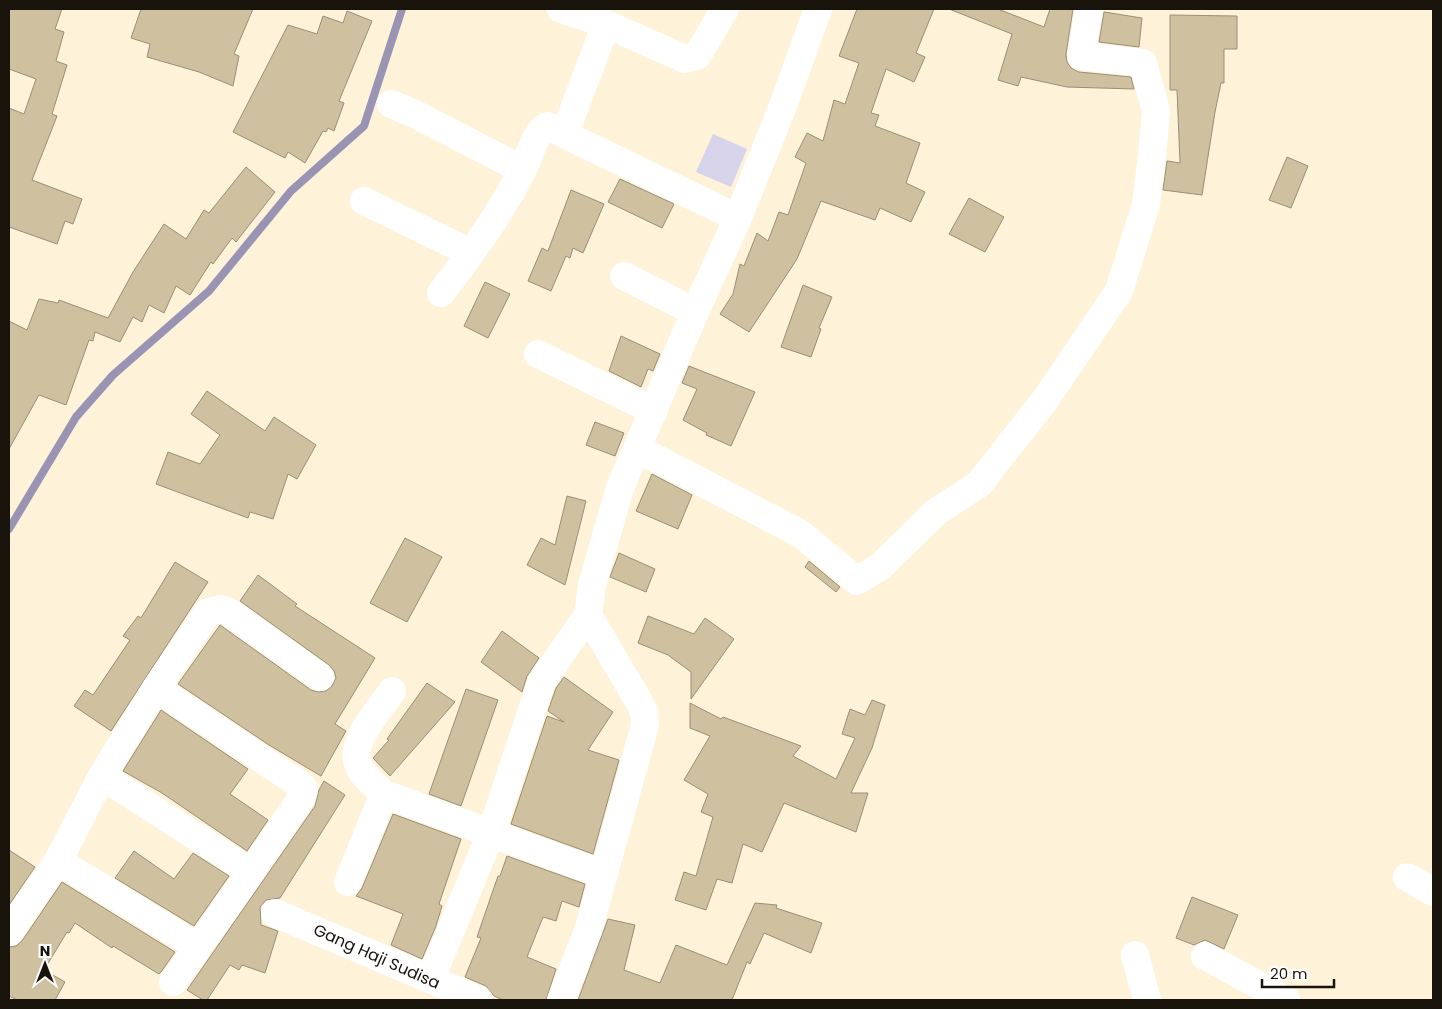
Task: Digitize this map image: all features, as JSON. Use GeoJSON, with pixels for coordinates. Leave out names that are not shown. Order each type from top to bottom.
{"type":"FeatureCollection","features":[{"type":"Feature","properties":{"kind":"street"},"geometry":{"type":"LineString","coordinates":[[561,9],[606,24],[685,59],[697,56],[725,9]]}},
{"type":"Feature","properties":{"kind":"street"},"geometry":{"type":"LineString","coordinates":[[438,964],[491,833],[542,681],[588,615],[591,592],[620,488],[638,450],[695,312],[738,218],[783,106],[818,9]]}},
{"type":"Feature","properties":{"kind":"street"},"geometry":{"type":"LineString","coordinates":[[638,450],[801,534],[857,581],[881,566],[936,512],[979,484],[1045,400],[1120,291],[1146,204],[1156,111],[1143,63],[1081,56],[1089,9]]}},
{"type":"Feature","properties":{"kind":"street"},"geometry":{"type":"LineString","coordinates":[[565,133],[606,24]]}},
{"type":"Feature","properties":{"kind":"street"},"geometry":{"type":"LineString","coordinates":[[391,104],[415,114],[523,170]]}},
{"type":"Feature","properties":{"kind":"street"},"geometry":{"type":"LineString","coordinates":[[441,293],[471,253],[523,170],[542,128],[552,126],[738,218]]}},
{"type":"Feature","properties":{"kind":"street"},"geometry":{"type":"LineString","coordinates":[[364,201],[471,253]]}},
{"type":"Feature","properties":{"kind":"street"},"geometry":{"type":"LineString","coordinates":[[624,276],[695,312]]}},
{"type":"Feature","properties":{"kind":"street"},"geometry":{"type":"LineString","coordinates":[[538,354],[654,410]]}},
{"type":"Feature","properties":{"kind":"street"},"geometry":{"type":"LineString","coordinates":[[9,932],[58,861],[102,776],[156,688],[208,612],[213,610],[227,611],[320,677]]}},
{"type":"Feature","properties":{"kind":"street"},"geometry":{"type":"LineString","coordinates":[[561,1000],[589,928],[602,874],[645,725],[644,712],[638,700],[588,615]]}},
{"type":"Feature","properties":{"kind":"street"},"geometry":{"type":"LineString","coordinates":[[156,688],[303,788],[302,797],[173,982]]}},
{"type":"Feature","properties":{"kind":"street"},"geometry":{"type":"LineString","coordinates":[[392,691],[361,735],[356,752],[357,763],[362,772],[384,794],[602,874]]}},
{"type":"Feature","properties":{"kind":"street"},"geometry":{"type":"LineString","coordinates":[[102,776],[251,872]]}},
{"type":"Feature","properties":{"kind":"street"},"geometry":{"type":"LineString","coordinates":[[348,882],[384,794]]}},
{"type":"Feature","properties":{"kind":"street"},"geometry":{"type":"LineString","coordinates":[[58,861],[198,947]]}},
{"type":"Feature","properties":{"kind":"street"},"geometry":{"type":"LineString","coordinates":[[1407,877],[1433,892]]}},
{"type":"Feature","properties":{"kind":"street","name":"Gang Haji Sudisa"},"geometry":{"type":"LineString","coordinates":[[275,912],[479,1000]]}},
{"type":"Feature","properties":{"kind":"street"},"geometry":{"type":"LineString","coordinates":[[1135,955],[1147,1000]]}},
{"type":"Feature","properties":{"kind":"street"},"geometry":{"type":"LineString","coordinates":[[1205,956],[1286,1000]]}},
{"type":"Feature","properties":{"kind":"shaded area"},"geometry":{"type":"Polygon","coordinates":[[[713,134],[747,149],[731,187],[696,172],[713,134]]]}},
{"type":"Feature","properties":{"kind":"building"},"geometry":{"type":"Polygon","coordinates":[[[9,9],[62,9],[55,29],[64,32],[56,61],[67,65],[52,114],[57,116],[32,180],[82,199],[73,224],[65,221],[57,244],[9,227],[9,108],[24,114],[36,79],[9,69],[9,9]]]}},
{"type":"Feature","properties":{"kind":"building"},"geometry":{"type":"Polygon","coordinates":[[[141,9],[253,9],[234,54],[239,56],[233,86],[199,72],[147,57],[150,44],[131,38],[141,9]]]}},
{"type":"Feature","properties":{"kind":"building"},"geometry":{"type":"Polygon","coordinates":[[[857,9],[934,9],[916,53],[925,57],[914,82],[886,69],[871,113],[879,115],[875,126],[920,143],[906,183],[925,192],[911,222],[880,208],[875,220],[821,201],[797,259],[749,332],[720,314],[733,294],[740,264],[744,266],[757,233],[768,241],[779,212],[788,215],[806,163],[795,157],[807,133],[823,141],[834,100],[845,104],[859,63],[839,56],[857,9]]]}},
{"type":"Feature","properties":{"kind":"building"},"geometry":{"type":"Polygon","coordinates":[[[949,9],[998,9],[1044,27],[1050,9],[1073,9],[1066,54],[1067,62],[1071,68],[1079,72],[1131,77],[1134,89],[1067,87],[1021,77],[1018,86],[998,80],[1012,34],[949,9]]]}},
{"type":"Feature","properties":{"kind":"building"},"geometry":{"type":"Polygon","coordinates":[[[347,11],[372,21],[339,101],[344,103],[334,131],[328,128],[326,132],[323,131],[305,163],[288,152],[285,158],[233,132],[288,25],[317,34],[323,16],[343,23],[347,11]]]}},
{"type":"Feature","properties":{"kind":"building"},"geometry":{"type":"Polygon","coordinates":[[[1104,12],[1142,18],[1139,47],[1099,42],[1104,12]]]}},
{"type":"Feature","properties":{"kind":"building"},"geometry":{"type":"Polygon","coordinates":[[[1170,15],[1237,16],[1237,49],[1224,49],[1224,83],[1221,83],[1215,112],[1202,195],[1163,190],[1167,161],[1180,163],[1177,90],[1170,90],[1170,15]]]}},
{"type":"Feature","properties":{"kind":"building"},"geometry":{"type":"Polygon","coordinates":[[[1287,157],[1308,166],[1291,208],[1269,200],[1287,157]]]}},
{"type":"Feature","properties":{"kind":"building"},"geometry":{"type":"Polygon","coordinates":[[[246,167],[275,192],[236,242],[232,238],[213,264],[211,262],[190,295],[176,286],[164,313],[149,305],[142,322],[133,317],[120,342],[95,332],[93,341],[89,340],[66,405],[39,395],[9,449],[9,321],[27,330],[39,299],[58,303],[59,300],[108,318],[133,272],[164,224],[186,239],[204,210],[209,213],[246,167]]]}},
{"type":"Feature","properties":{"kind":"building"},"geometry":{"type":"Polygon","coordinates":[[[620,179],[674,204],[662,228],[608,202],[620,179]]]}},
{"type":"Feature","properties":{"kind":"building"},"geometry":{"type":"Polygon","coordinates":[[[571,190],[604,204],[583,253],[573,248],[570,258],[566,256],[551,291],[528,281],[542,248],[548,251],[571,190]]]}},
{"type":"Feature","properties":{"kind":"building"},"geometry":{"type":"Polygon","coordinates":[[[969,198],[1004,217],[985,252],[949,234],[969,198]]]}},
{"type":"Feature","properties":{"kind":"building"},"geometry":{"type":"Polygon","coordinates":[[[485,282],[510,294],[488,338],[464,326],[485,282]]]}},
{"type":"Feature","properties":{"kind":"building"},"geometry":{"type":"Polygon","coordinates":[[[803,285],[832,297],[819,328],[821,329],[811,357],[781,347],[803,285]]]}},
{"type":"Feature","properties":{"kind":"building"},"geometry":{"type":"Polygon","coordinates":[[[621,336],[660,354],[653,371],[648,369],[641,387],[609,371],[621,336]]]}},
{"type":"Feature","properties":{"kind":"building"},"geometry":{"type":"Polygon","coordinates":[[[689,366],[755,392],[731,446],[706,435],[707,433],[683,420],[697,389],[682,383],[689,366]]]}},
{"type":"Feature","properties":{"kind":"building"},"geometry":{"type":"Polygon","coordinates":[[[207,391],[265,431],[274,417],[316,445],[297,479],[288,474],[273,519],[250,512],[248,518],[156,484],[168,452],[200,464],[220,435],[191,414],[207,391]]]}},
{"type":"Feature","properties":{"kind":"building"},"geometry":{"type":"Polygon","coordinates":[[[595,422],[624,433],[615,456],[586,445],[595,422]]]}},
{"type":"Feature","properties":{"kind":"building"},"geometry":{"type":"Polygon","coordinates":[[[652,474],[692,495],[678,529],[636,511],[652,474]]]}},
{"type":"Feature","properties":{"kind":"building"},"geometry":{"type":"Polygon","coordinates":[[[567,496],[586,501],[565,585],[527,565],[541,538],[555,545],[567,496]]]}},
{"type":"Feature","properties":{"kind":"building"},"geometry":{"type":"Polygon","coordinates":[[[405,538],[442,557],[407,622],[370,603],[405,538]]]}},
{"type":"Feature","properties":{"kind":"building"},"geometry":{"type":"Polygon","coordinates":[[[619,553],[655,569],[646,592],[610,577],[619,553]]]}},
{"type":"Feature","properties":{"kind":"building"},"geometry":{"type":"Polygon","coordinates":[[[809,561],[840,587],[836,592],[805,567],[809,561]]]}},
{"type":"Feature","properties":{"kind":"building"},"geometry":{"type":"Polygon","coordinates":[[[175,562],[208,582],[111,731],[74,706],[85,690],[93,695],[130,640],[123,636],[138,616],[141,618],[175,562]]]}},
{"type":"Feature","properties":{"kind":"building"},"geometry":{"type":"Polygon","coordinates":[[[258,575],[297,604],[295,606],[375,658],[335,724],[346,731],[321,776],[269,745],[178,684],[220,625],[311,690],[318,692],[326,691],[332,686],[336,678],[334,671],[329,665],[240,601],[258,575]]]}},
{"type":"Feature","properties":{"kind":"building"},"geometry":{"type":"Polygon","coordinates":[[[648,616],[694,634],[705,618],[734,639],[691,699],[691,672],[668,655],[638,643],[648,616]]]}},
{"type":"Feature","properties":{"kind":"building"},"geometry":{"type":"Polygon","coordinates":[[[502,631],[539,658],[527,676],[522,692],[481,662],[502,631]]]}},
{"type":"Feature","properties":{"kind":"building"},"geometry":{"type":"Polygon","coordinates":[[[564,677],[613,712],[588,750],[619,760],[593,854],[511,824],[547,716],[564,722],[548,711],[556,688],[564,677]]]}},
{"type":"Feature","properties":{"kind":"building"},"geometry":{"type":"Polygon","coordinates":[[[427,683],[455,702],[390,776],[373,758],[389,740],[387,739],[427,683]]]}},
{"type":"Feature","properties":{"kind":"building"},"geometry":{"type":"Polygon","coordinates":[[[466,689],[498,700],[461,806],[429,794],[466,689]]]}},
{"type":"Feature","properties":{"kind":"building"},"geometry":{"type":"Polygon","coordinates":[[[872,700],[885,705],[872,748],[851,793],[868,793],[856,832],[784,803],[762,852],[743,844],[732,883],[717,879],[706,910],[675,900],[684,872],[696,876],[713,817],[701,812],[708,794],[684,780],[710,736],[690,728],[690,703],[721,719],[723,717],[801,746],[793,756],[836,779],[855,738],[842,734],[850,709],[865,715],[872,700]]]}},
{"type":"Feature","properties":{"kind":"building"},"geometry":{"type":"Polygon","coordinates":[[[161,710],[248,769],[230,794],[268,820],[247,851],[162,793],[123,771],[161,710]]]}},
{"type":"Feature","properties":{"kind":"building"},"geometry":{"type":"Polygon","coordinates":[[[324,781],[345,795],[280,898],[266,900],[260,907],[261,925],[278,931],[265,973],[242,965],[239,970],[230,965],[207,1000],[203,1000],[187,990],[315,806],[319,790],[324,781]]]}},
{"type":"Feature","properties":{"kind":"building"},"geometry":{"type":"Polygon","coordinates":[[[393,814],[461,839],[439,904],[442,906],[436,926],[422,959],[391,945],[403,914],[356,896],[362,888],[393,814]]]}},
{"type":"Feature","properties":{"kind":"building"},"geometry":{"type":"Polygon","coordinates":[[[9,850],[35,867],[9,905],[9,850]]]}},
{"type":"Feature","properties":{"kind":"building"},"geometry":{"type":"Polygon","coordinates":[[[134,851],[174,879],[193,853],[229,876],[194,926],[115,878],[134,851]]]}},
{"type":"Feature","properties":{"kind":"building"},"geometry":{"type":"Polygon","coordinates":[[[507,856],[585,884],[579,907],[562,901],[556,921],[543,917],[527,957],[556,969],[546,1000],[503,1000],[494,996],[486,986],[465,977],[481,938],[477,937],[507,856]]]}},
{"type":"Feature","properties":{"kind":"building"},"geometry":{"type":"Polygon","coordinates":[[[62,882],[175,952],[161,972],[159,974],[113,946],[112,948],[75,923],[69,933],[67,932],[44,970],[65,982],[55,1000],[17,1000],[9,996],[9,947],[16,946],[22,941],[62,882]]]}},
{"type":"Feature","properties":{"kind":"building"},"geometry":{"type":"Polygon","coordinates":[[[1192,897],[1238,915],[1224,949],[1205,940],[1194,945],[1176,938],[1192,897]]]}},
{"type":"Feature","properties":{"kind":"building"},"geometry":{"type":"Polygon","coordinates":[[[755,903],[777,905],[776,908],[822,923],[811,953],[764,933],[750,964],[747,962],[732,1000],[578,1000],[608,919],[635,925],[624,970],[660,983],[676,945],[727,965],[755,903]]]}},
{"type":"Feature","properties":{"kind":"waterway"},"geometry":{"type":"LineString","coordinates":[[9,529],[76,417],[113,375],[209,291],[291,191],[364,126],[402,9]]}}]}
